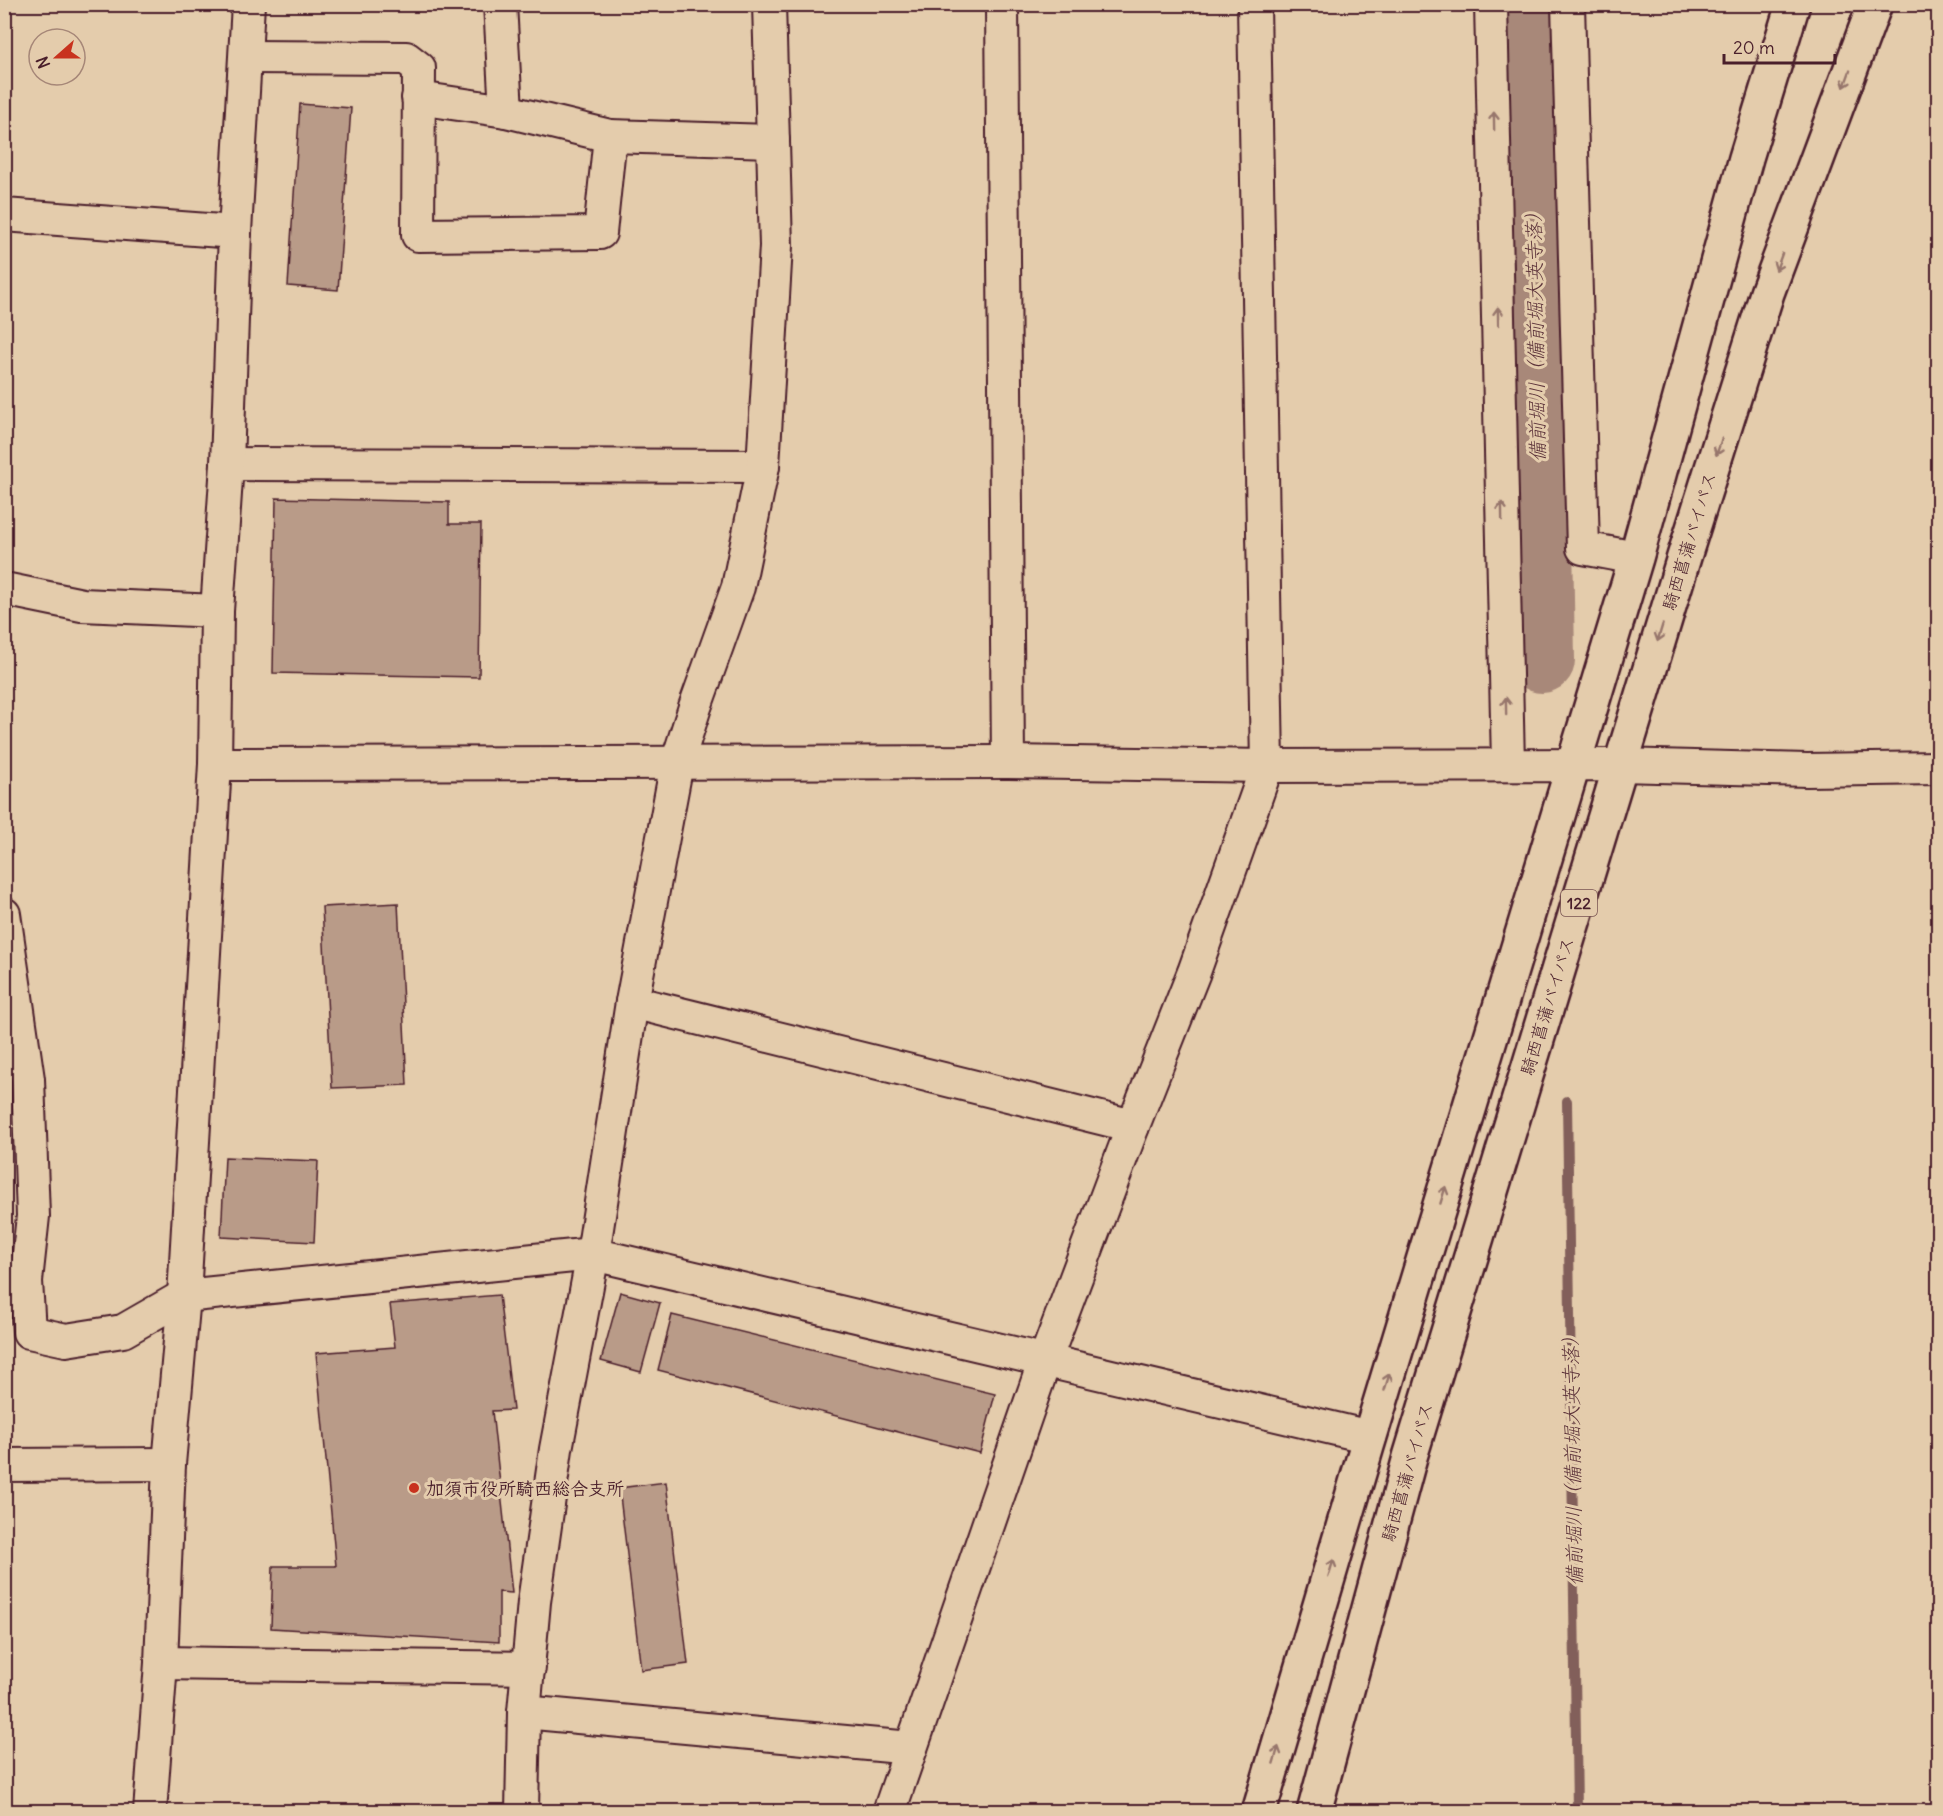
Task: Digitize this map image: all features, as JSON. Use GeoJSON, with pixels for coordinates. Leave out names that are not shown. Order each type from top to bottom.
{"type":"FeatureCollection","features":[{"type":"Feature","properties":{"kind":"highway","name":"122"},"geometry":{"type":"LineString","coordinates":[[1259,1812],[1636,558],[1746,158],[1792,4]]}},
{"type":"Feature","properties":{"kind":"highway","name":"騎西菖蒲バイパス"},"geometry":{"type":"LineString","coordinates":[[1314,1812],[1410,1457],[1620,765],[1767,293],[1875,4]]}},
{"type":"Feature","properties":{"kind":"street"},"geometry":{"type":"LineString","coordinates":[[150,1812],[160,1663],[169,1464],[184,1296],[215,764],[217,610],[227,464],[235,232],[248,4]]}},
{"type":"Feature","properties":{"kind":"street"},"geometry":{"type":"LineString","coordinates":[[500,4],[506,111]]}},
{"type":"Feature","properties":{"kind":"street"},"geometry":{"type":"LineString","coordinates":[[522,1812],[524,1712],[534,1602],[556,1449],[593,1254],[632,1002],[677,763],[738,587],[763,466],[776,246],[769,4]]}},
{"type":"Feature","properties":{"kind":"street"},"geometry":{"type":"LineString","coordinates":[[1002,4],[1008,762]]}},
{"type":"Feature","properties":{"kind":"street"},"geometry":{"type":"LineString","coordinates":[[889,1812],[1045,1360],[1132,1126],[1194,972],[1267,766],[1254,4]]}},
{"type":"Feature","properties":{"kind":"street"},"geometry":{"type":"LineString","coordinates":[[1491,4],[1508,764]]}},
{"type":"Feature","properties":{"kind":"street"},"geometry":{"type":"LineString","coordinates":[[1568,4],[1583,548],[1636,558]]}},
{"type":"Feature","properties":{"kind":"street"},"geometry":{"type":"LineString","coordinates":[[246,57],[406,58],[419,68],[418,235],[600,233],[610,136]]}},
{"type":"Feature","properties":{"kind":"street"},"geometry":{"type":"LineString","coordinates":[[418,98],[506,111],[610,136],[773,141]]}},
{"type":"Feature","properties":{"kind":"street"},"geometry":{"type":"LineString","coordinates":[[4,215],[235,232]]}},
{"type":"Feature","properties":{"kind":"street"},"geometry":{"type":"LineString","coordinates":[[227,464],[763,466]]}},
{"type":"Feature","properties":{"kind":"street"},"geometry":{"type":"LineString","coordinates":[[4,589],[82,605],[217,610]]}},
{"type":"Feature","properties":{"kind":"street"},"geometry":{"type":"LineString","coordinates":[[215,764],[1008,762],[1267,766],[1620,765],[1807,770],[1938,768]]}},
{"type":"Feature","properties":{"kind":"street"},"geometry":{"type":"LineString","coordinates":[[4,914],[28,1079],[33,1216],[26,1281],[29,1332],[66,1341],[123,1331],[184,1296],[593,1254],[1370,1437]]}},
{"type":"Feature","properties":{"kind":"street"},"geometry":{"type":"LineString","coordinates":[[632,1002],[1132,1126]]}},
{"type":"Feature","properties":{"kind":"street"},"geometry":{"type":"LineString","coordinates":[[4,1465],[169,1464]]}},
{"type":"Feature","properties":{"kind":"street"},"geometry":{"type":"LineString","coordinates":[[160,1663],[529,1668]]}},
{"type":"Feature","properties":{"kind":"street"},"geometry":{"type":"LineString","coordinates":[[524,1712],[911,1748]]}},
{"type":"Feature","properties":{"kind":"building"},"geometry":{"type":"Polygon","coordinates":[[[300,104],[351,108],[338,290],[288,286],[300,104]]]}},
{"type":"Feature","properties":{"kind":"building"},"geometry":{"type":"Polygon","coordinates":[[[276,498],[449,502],[449,524],[481,524],[479,677],[273,673],[276,498]]]}},
{"type":"Feature","properties":{"kind":"building"},"geometry":{"type":"Polygon","coordinates":[[[398,903],[407,1085],[332,1088],[322,907],[398,903]]]}},
{"type":"Feature","properties":{"kind":"building"},"geometry":{"type":"Polygon","coordinates":[[[225,1157],[318,1161],[314,1242],[221,1237],[225,1157]]]}},
{"type":"Feature","properties":{"kind":"building"},"geometry":{"type":"Polygon","coordinates":[[[620,1292],[660,1303],[641,1372],[601,1361],[620,1292]]]}},
{"type":"Feature","properties":{"kind":"building","name":"加須市役所騎西総合支所"},"geometry":{"type":"Polygon","coordinates":[[[499,1295],[513,1410],[492,1411],[512,1593],[499,1592],[499,1642],[271,1628],[273,1566],[336,1566],[316,1353],[395,1347],[390,1304],[499,1295]]]}},
{"type":"Feature","properties":{"kind":"building"},"geometry":{"type":"Polygon","coordinates":[[[672,1315],[995,1394],[980,1453],[658,1370],[672,1315]]]}},
{"type":"Feature","properties":{"kind":"building"},"geometry":{"type":"Polygon","coordinates":[[[666,1482],[688,1664],[641,1670],[619,1488],[666,1482]]]}},
{"type":"Feature","properties":{"kind":"waterway","name":"備前堀川（備前堀大英寺落）"},"geometry":{"type":"LineString","coordinates":[[1528,4],[1534,168],[1542,660]]}},
{"type":"Feature","properties":{"kind":"waterway","name":"備前堀川（備前堀大英寺落）"},"geometry":{"type":"LineString","coordinates":[[1567,1101],[1577,1812]]}},
{"type":"Feature","properties":{"kind":"place","name":"加須市役所騎西総合支所"},"geometry":{"type":"Point","coordinates":[414,1488]}}]}
